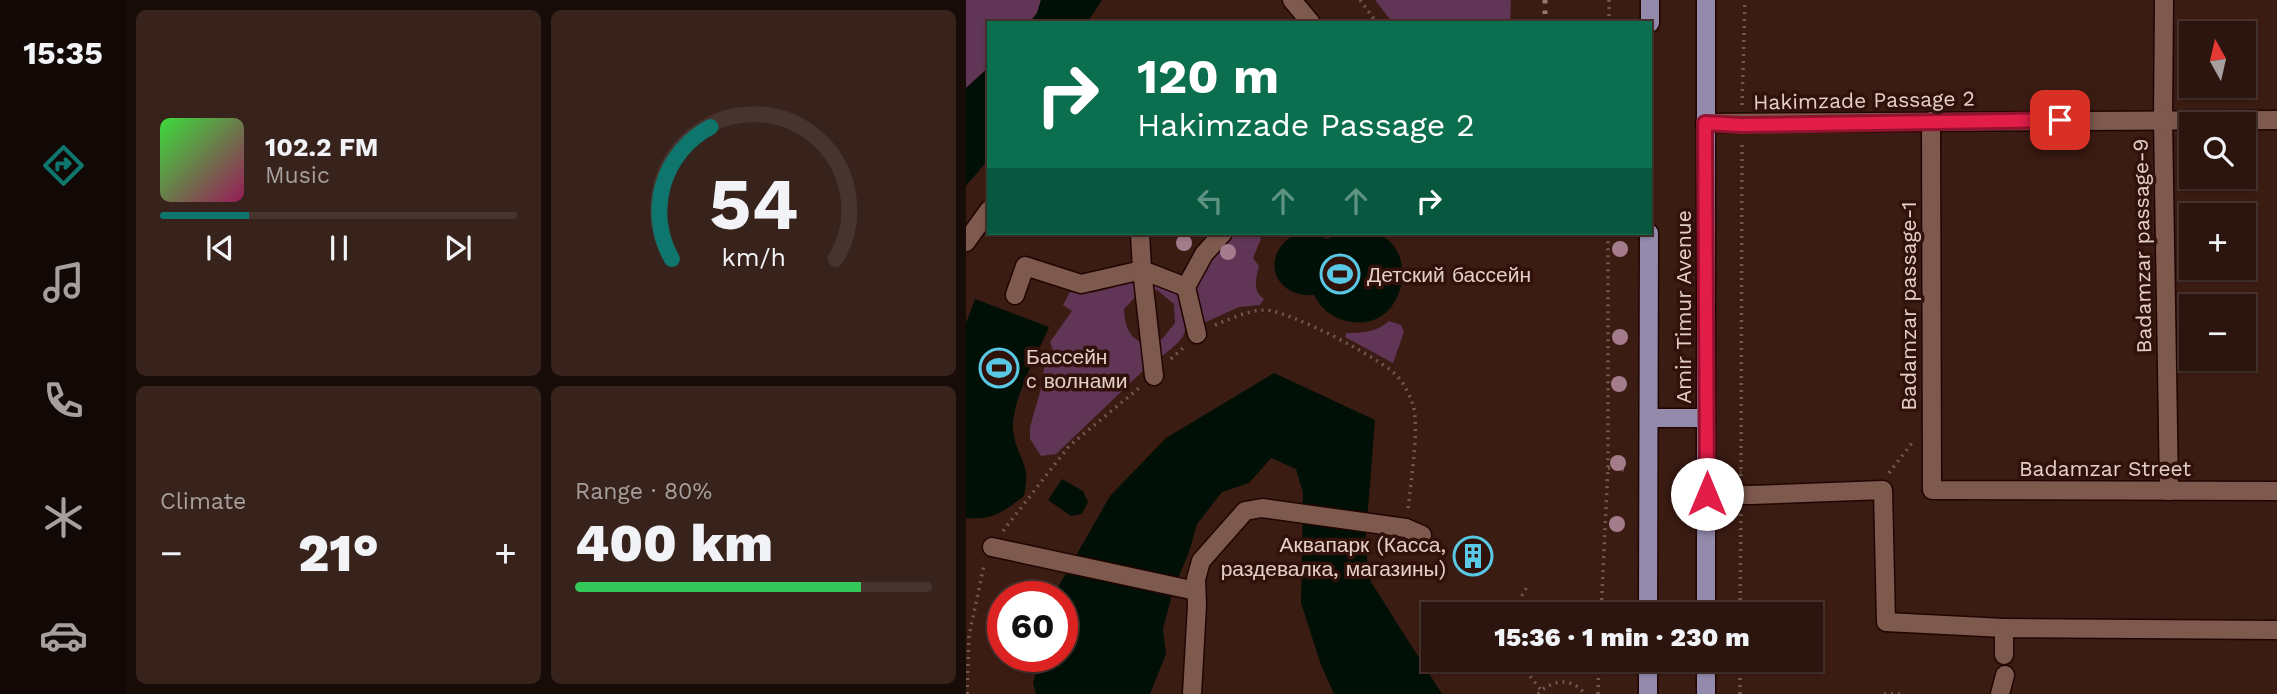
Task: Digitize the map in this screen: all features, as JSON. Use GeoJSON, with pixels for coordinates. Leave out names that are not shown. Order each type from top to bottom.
{"type":"FeatureCollection","features":[{"type":"Feature","properties":{"kind":"main road"},"geometry":{"type":"LineString","coordinates":[[1650,0],[1650,21]]}},
{"type":"Feature","properties":{"kind":"main road","name":"Amir Timur Avenue"},"geometry":{"type":"LineString","coordinates":[[1706,0],[1706,602]]}},
{"type":"Feature","properties":{"kind":"main road","name":"Amir Timur Avenue"},"geometry":{"type":"LineString","coordinates":[[1648,602],[1649,235]]}},
{"type":"Feature","properties":{"kind":"main road"},"geometry":{"type":"LineString","coordinates":[[1649,418],[1706,418]]}},
{"type":"Feature","properties":{"kind":"main road"},"geometry":{"type":"LineString","coordinates":[[1648,672],[1648,694]]}},
{"type":"Feature","properties":{"kind":"main road"},"geometry":{"type":"LineString","coordinates":[[1706,672],[1706,694]]}},
{"type":"Feature","properties":{"kind":"street"},"geometry":{"type":"LineString","coordinates":[[1292,0],[1309,21]]}},
{"type":"Feature","properties":{"kind":"street","name":"Badamzar passage-9"},"geometry":{"type":"LineString","coordinates":[[2164,0],[2163,120],[2169,491]]}},
{"type":"Feature","properties":{"kind":"street","name":"Hakimzade Passage 2"},"geometry":{"type":"LineString","coordinates":[[1705,123],[1742,125],[1931,121],[2277,120]]}},
{"type":"Feature","properties":{"kind":"street","name":"Badamzar passage-1"},"geometry":{"type":"LineString","coordinates":[[1931,121],[1933,491]]}},
{"type":"Feature","properties":{"kind":"street"},"geometry":{"type":"LineString","coordinates":[[966,242],[987,213]]}},
{"type":"Feature","properties":{"kind":"street"},"geometry":{"type":"LineString","coordinates":[[1140,235],[1154,376]]}},
{"type":"Feature","properties":{"kind":"street"},"geometry":{"type":"LineString","coordinates":[[1197,334],[1186,287],[1204,254],[1221,235]]}},
{"type":"Feature","properties":{"kind":"street"},"geometry":{"type":"LineString","coordinates":[[1015,295],[1025,266],[1081,285],[1142,270],[1186,287]]}},
{"type":"Feature","properties":{"kind":"street"},"geometry":{"type":"LineString","coordinates":[[1707,494],[1879,490],[1886,622],[2004,628],[2277,630]]}},
{"type":"Feature","properties":{"kind":"street","name":"Badamzar Street"},"geometry":{"type":"LineString","coordinates":[[1933,491],[2277,491]]}},
{"type":"Feature","properties":{"kind":"street"},"geometry":{"type":"LineString","coordinates":[[1192,694],[1196,579],[1202,561],[1245,511],[1262,508],[1414,532]]}},
{"type":"Feature","properties":{"kind":"street"},"geometry":{"type":"LineString","coordinates":[[992,547],[1196,591]]}},
{"type":"Feature","properties":{"kind":"street"},"geometry":{"type":"LineString","coordinates":[[2004,628],[2004,655]]}},
{"type":"Feature","properties":{"kind":"street"},"geometry":{"type":"LineString","coordinates":[[2000,694],[2005,675]]}},
{"type":"Feature","properties":{"kind":"path"},"geometry":{"type":"LineString","coordinates":[[1360,0],[1376,21]]}},
{"type":"Feature","properties":{"kind":"path"},"geometry":{"type":"LineString","coordinates":[[1609,0],[1609,21]]}},
{"type":"Feature","properties":{"kind":"path"},"geometry":{"type":"LineString","coordinates":[[1740,602],[1745,0]]}},
{"type":"Feature","properties":{"kind":"path"},"geometry":{"type":"LineString","coordinates":[[1602,602],[1608,468],[1608,235]]}},
{"type":"Feature","properties":{"kind":"path"},"geometry":{"type":"LineString","coordinates":[[967,694],[968,636],[981,571],[992,547],[1034,488],[1069,446],[1154,376],[1197,334],[1249,312],[1265,310],[1281,313],[1334,337],[1398,377],[1412,403],[1416,430],[1414,532]]}},
{"type":"Feature","properties":{"kind":"path"},"geometry":{"type":"LineString","coordinates":[[1879,490],[1912,446],[1913,435]]}},
{"type":"Feature","properties":{"kind":"path"},"geometry":{"type":"LineString","coordinates":[[1608,468],[1626,470]]}},
{"type":"Feature","properties":{"kind":"path"},"geometry":{"type":"LineString","coordinates":[[1724,471],[1741,471]]}},
{"type":"Feature","properties":{"kind":"path"},"geometry":{"type":"LineString","coordinates":[[1518,602],[1527,587]]}},
{"type":"Feature","properties":{"kind":"path"},"geometry":{"type":"LineString","coordinates":[[1525,672],[1539,692],[1556,682],[1564,681],[1573,684],[1585,694]]}},
{"type":"Feature","properties":{"kind":"path"},"geometry":{"type":"LineString","coordinates":[[1598,694],[1599,672]]}},
{"type":"Feature","properties":{"kind":"path"},"geometry":{"type":"LineString","coordinates":[[1740,672],[1740,694]]}},
{"type":"Feature","properties":{"kind":"path"},"geometry":{"type":"LineString","coordinates":[[1884,694],[1905,694]]}},
{"type":"Feature","properties":{"kind":"shaded area"},"geometry":{"type":"Polygon","coordinates":[[[966,0],[1041,0],[1037,13],[1031,21],[987,21],[987,69],[966,88],[966,0]]]}},
{"type":"Feature","properties":{"kind":"shaded area"},"geometry":{"type":"Polygon","coordinates":[[[1041,0],[1102,0],[1088,21],[1031,21],[1037,13],[1041,0]]]}},
{"type":"Feature","properties":{"kind":"shaded area"},"geometry":{"type":"Polygon","coordinates":[[[1375,0],[1511,0],[1510,21],[1391,21],[1375,0]]]}},
{"type":"Feature","properties":{"kind":"shaded area"},"geometry":{"type":"Polygon","coordinates":[[[987,69],[987,161],[966,186],[966,88],[987,69]]]}},
{"type":"Feature","properties":{"kind":"shaded area"},"geometry":{"type":"Polygon","coordinates":[[[1259,235],[1261,239],[1253,258],[1259,266],[1256,288],[1264,299],[1260,305],[1239,307],[1206,322],[1200,317],[1193,278],[1227,237],[1259,235]]]}},
{"type":"Feature","properties":{"kind":"shaded area","name":"Детский бассейн"},"geometry":{"type":"Polygon","coordinates":[[[1294,235],[1318,235],[1327,239],[1339,235],[1377,235],[1389,241],[1398,254],[1402,269],[1401,285],[1395,301],[1385,313],[1371,321],[1353,322],[1330,314],[1314,295],[1300,294],[1280,282],[1275,262],[1285,242],[1294,235]]]}},
{"type":"Feature","properties":{"kind":"shaded area"},"geometry":{"type":"Polygon","coordinates":[[[1137,279],[1140,292],[1124,309],[1124,315],[1131,334],[1144,343],[1146,368],[1056,454],[1041,456],[1030,439],[1030,427],[1044,368],[1054,352],[1050,342],[1072,311],[1063,305],[1070,292],[1095,292],[1137,279]]]}},
{"type":"Feature","properties":{"kind":"shaded area"},"geometry":{"type":"Polygon","coordinates":[[[1153,280],[1174,290],[1186,316],[1183,336],[1155,362],[1153,342],[1162,339],[1175,323],[1174,304],[1157,290],[1150,291],[1153,280]]]}},
{"type":"Feature","properties":{"kind":"shaded area","name":"Бассейн с волнами"},"geometry":{"type":"Polygon","coordinates":[[[975,299],[1049,327],[1016,405],[1014,418],[1015,439],[1025,467],[1024,496],[998,514],[984,518],[966,518],[966,323],[975,299]]]}},
{"type":"Feature","properties":{"kind":"shaded area"},"geometry":{"type":"Polygon","coordinates":[[[1389,321],[1401,325],[1404,332],[1393,363],[1345,337],[1346,333],[1369,331],[1389,321]]]}},
{"type":"Feature","properties":{"kind":"shaded area"},"geometry":{"type":"Polygon","coordinates":[[[1274,373],[1375,420],[1365,547],[1371,582],[1421,661],[1421,672],[1428,672],[1442,694],[1334,694],[1321,665],[1301,603],[1303,493],[1296,469],[1271,458],[1249,483],[1222,492],[1197,524],[1173,591],[1163,629],[1166,654],[1150,694],[1036,694],[1033,683],[1036,672],[1078,672],[1078,581],[1062,581],[1110,496],[1166,438],[1274,373]]]}},
{"type":"Feature","properties":{"kind":"shaded area"},"geometry":{"type":"Polygon","coordinates":[[[1062,479],[1083,491],[1088,502],[1082,514],[1071,516],[1048,500],[1062,479]]]}},
{"type":"Feature","properties":{"kind":"railway"},"geometry":{"type":"LineString","coordinates":[[1545,0],[1545,21]]}},
{"type":"Feature","properties":{"kind":"place","name":"Детский бассейн"},"geometry":{"type":"Point","coordinates":[1340,274]}},
{"type":"Feature","properties":{"kind":"place","name":"Бассейн с волнами"},"geometry":{"type":"Point","coordinates":[999,368]}},
{"type":"Feature","properties":{"kind":"place","name":"Аквапарк (Касса, раздевалка, магазины)"},"geometry":{"type":"Point","coordinates":[1473,556]}},
{"type":"Feature","properties":{"kind":"route"},"geometry":{"type":"LineString","coordinates":[[1707,494],[1705,123],[1742,125],[2060,120]]}}]}
